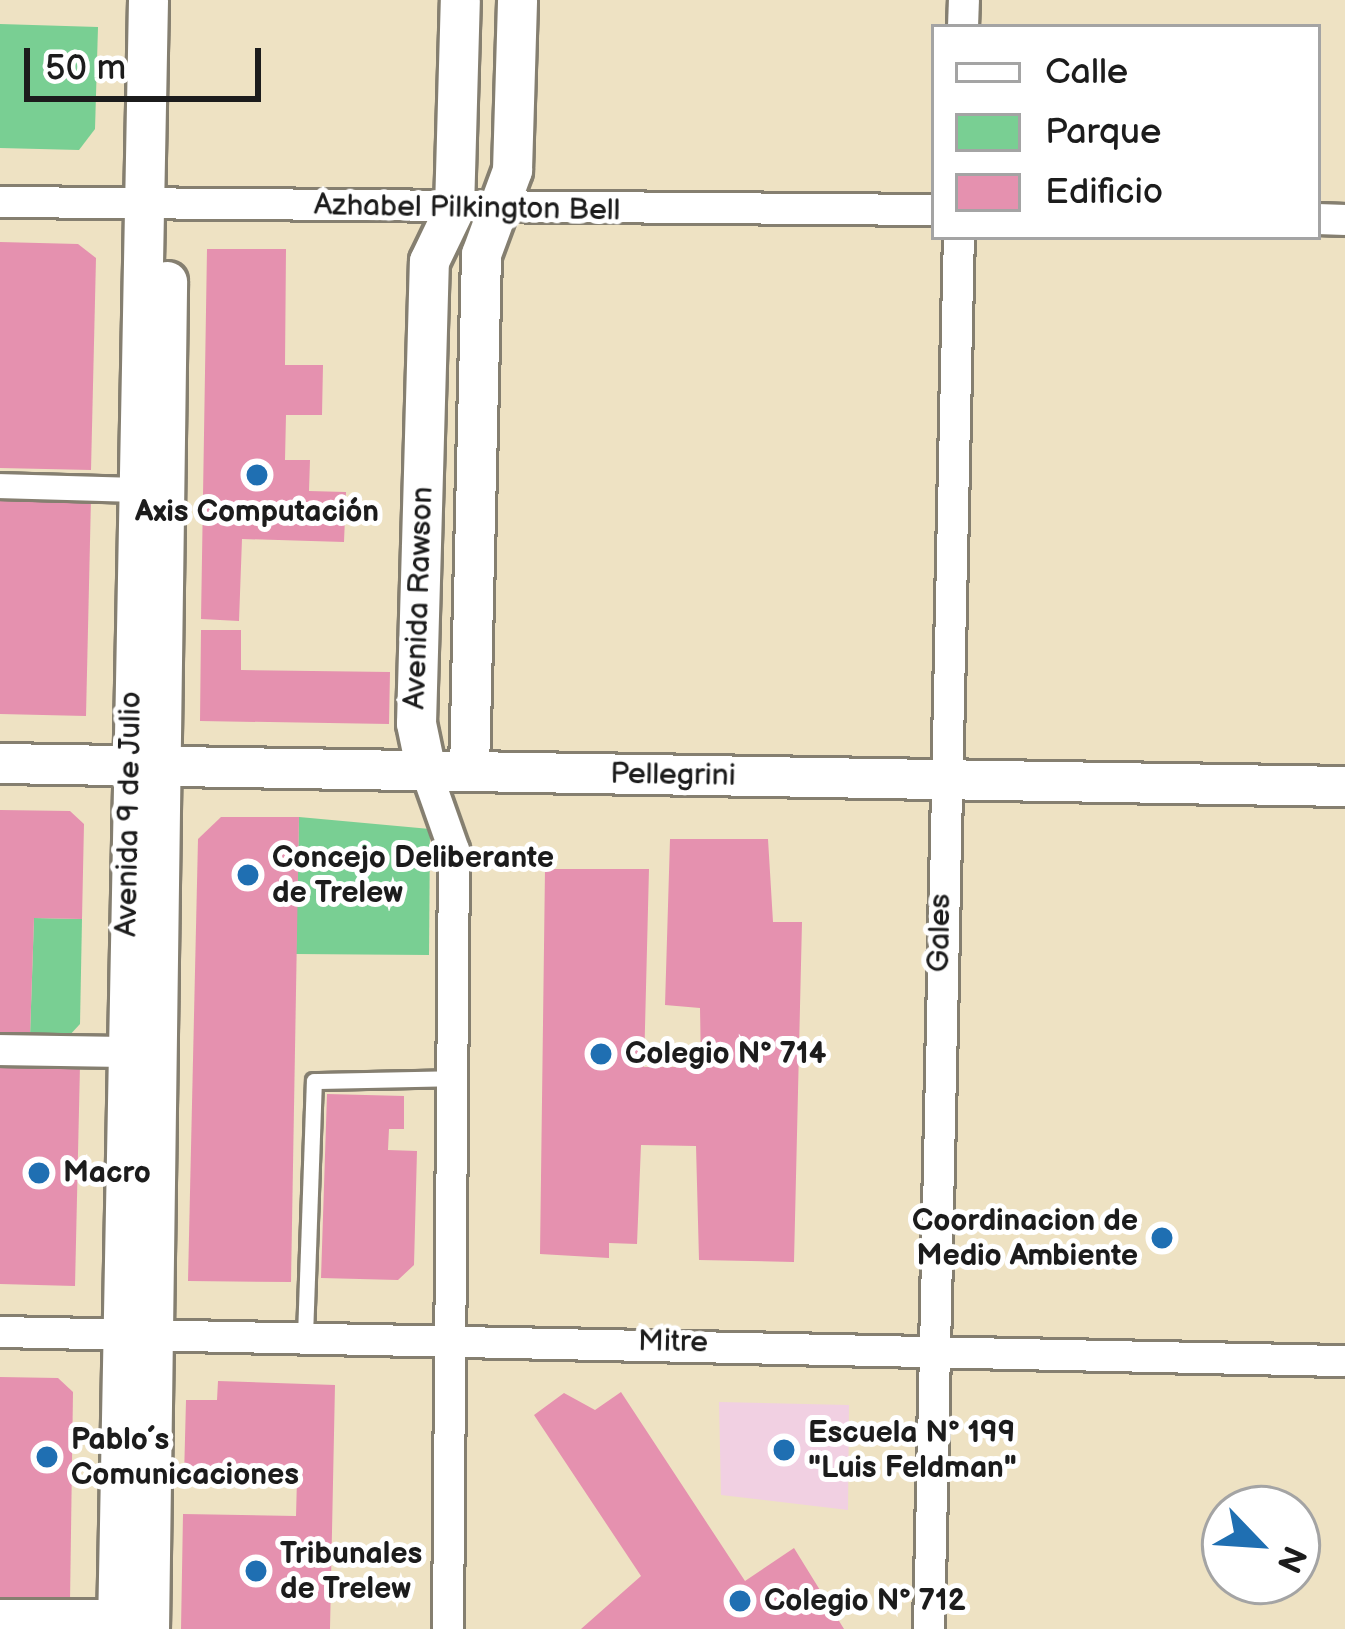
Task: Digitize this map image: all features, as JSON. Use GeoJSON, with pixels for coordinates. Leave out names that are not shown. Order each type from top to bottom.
{"type":"FeatureCollection","features":[{"type":"Feature","properties":{"kind":"street","name":"Avenida 9 de Julio"},"geometry":{"type":"LineString","coordinates":[[128,1624],[139,1335],[156,205],[148,0]]}},
{"type":"Feature","properties":{"kind":"street","name":"Avenida 9 de Julio"},"geometry":{"type":"LineString","coordinates":[[139,1335],[125,1052],[144,766],[134,490],[172,0]]}},
{"type":"Feature","properties":{"kind":"street","name":"Avenida Rawson"},"geometry":{"type":"LineString","coordinates":[[448,1629],[456,1078],[454,850],[426,771],[416,723],[429,261],[454,209],[460,0]]}},
{"type":"Feature","properties":{"kind":"street","name":"Avenida Rawson"},"geometry":{"type":"LineString","coordinates":[[469,771],[482,254],[502,210],[517,0]]}},
{"type":"Feature","properties":{"kind":"street","name":"Azhabel Pilkington Bell"},"geometry":{"type":"LineString","coordinates":[[0,202],[502,210],[931,210]]}},
{"type":"Feature","properties":{"kind":"street","name":"Gales"},"geometry":{"type":"LineString","coordinates":[[928,1629],[942,779],[959,240]]}},
{"type":"Feature","properties":{"kind":"street"},"geometry":{"type":"LineString","coordinates":[[0,486],[134,490]]}},
{"type":"Feature","properties":{"kind":"street","name":"Pellegrini"},"geometry":{"type":"LineString","coordinates":[[0,763],[1345,786]]}},
{"type":"Feature","properties":{"kind":"street"},"geometry":{"type":"LineString","coordinates":[[0,1050],[125,1052]]}},
{"type":"Feature","properties":{"kind":"street","name":"Mitre"},"geometry":{"type":"LineString","coordinates":[[0,1332],[934,1347],[1345,1361]]}},
{"type":"Feature","properties":{"kind":"street"},"geometry":{"type":"LineString","coordinates":[[0,1615],[128,1624]]}},
{"type":"Feature","properties":{"kind":"lane"},"geometry":{"type":"LineString","coordinates":[[304,1336],[314,1081],[456,1078]]}},
{"type":"Feature","properties":{"kind":"shaded area","name":"Escuela N° 199 \"Luis Feldman\""},"geometry":{"type":"Polygon","coordinates":[[[719,1402],[849,1405],[848,1510],[721,1495],[719,1402]]]}},
{"type":"Feature","properties":{"kind":"green space"},"geometry":{"type":"Polygon","coordinates":[[[0,24],[98,27],[95,129],[79,150],[0,148],[0,24]]]}},
{"type":"Feature","properties":{"kind":"green space"},"geometry":{"type":"Polygon","coordinates":[[[299,817],[430,829],[429,955],[296,954],[299,817]]]}},
{"type":"Feature","properties":{"kind":"green space"},"geometry":{"type":"Polygon","coordinates":[[[34,918],[82,919],[80,1024],[68,1037],[30,1036],[34,918]]]}},
{"type":"Feature","properties":{"kind":"building"},"geometry":{"type":"Polygon","coordinates":[[[0,242],[78,244],[96,258],[91,470],[0,468],[0,242]]]}},
{"type":"Feature","properties":{"kind":"building"},"geometry":{"type":"Polygon","coordinates":[[[207,249],[286,249],[285,365],[323,365],[322,415],[286,415],[285,460],[310,460],[309,491],[346,492],[344,542],[242,539],[239,621],[201,619],[207,249]]]}},
{"type":"Feature","properties":{"kind":"building"},"geometry":{"type":"Polygon","coordinates":[[[0,495],[91,498],[86,716],[0,714],[0,495]]]}},
{"type":"Feature","properties":{"kind":"building"},"geometry":{"type":"Polygon","coordinates":[[[201,630],[241,630],[241,670],[390,672],[389,724],[200,721],[201,630]]]}},
{"type":"Feature","properties":{"kind":"building"},"geometry":{"type":"Polygon","coordinates":[[[0,810],[70,811],[84,824],[82,919],[34,918],[30,1036],[0,1035],[0,810]]]}},
{"type":"Feature","properties":{"kind":"building"},"geometry":{"type":"Polygon","coordinates":[[[221,817],[299,817],[291,1282],[188,1281],[198,839],[221,817]]]}},
{"type":"Feature","properties":{"kind":"building"},"geometry":{"type":"Polygon","coordinates":[[[670,839],[768,839],[773,922],[802,922],[794,1262],[699,1260],[696,1146],[641,1145],[637,1244],[609,1243],[609,1258],[540,1254],[545,869],[649,869],[644,1067],[701,1067],[700,1008],[665,1005],[670,839]]]}},
{"type":"Feature","properties":{"kind":"building"},"geometry":{"type":"Polygon","coordinates":[[[0,1063],[80,1065],[75,1286],[0,1284],[0,1063]]]}},
{"type":"Feature","properties":{"kind":"building"},"geometry":{"type":"Polygon","coordinates":[[[327,1094],[404,1096],[404,1129],[389,1129],[388,1150],[417,1151],[414,1265],[398,1280],[321,1278],[327,1094]]]}},
{"type":"Feature","properties":{"kind":"building"},"geometry":{"type":"Polygon","coordinates":[[[0,1377],[58,1378],[73,1392],[70,1602],[0,1602],[0,1377]]]}},
{"type":"Feature","properties":{"kind":"building"},"geometry":{"type":"Polygon","coordinates":[[[218,1381],[335,1385],[330,1629],[181,1629],[183,1514],[296,1516],[297,1479],[184,1477],[186,1400],[217,1400],[218,1381]]]}},
{"type":"Feature","properties":{"kind":"building"},"geometry":{"type":"Polygon","coordinates":[[[621,1392],[745,1581],[794,1548],[844,1629],[581,1629],[641,1576],[534,1415],[564,1393],[595,1410],[621,1392]]]}},
{"type":"Feature","properties":{"kind":"place","name":"Axis Computación"},"geometry":{"type":"Point","coordinates":[257,475]}},
{"type":"Feature","properties":{"kind":"place","name":"Concejo Deliberante de Trelew"},"geometry":{"type":"Point","coordinates":[248,875]}},
{"type":"Feature","properties":{"kind":"place","name":"Colegio N° 714"},"geometry":{"type":"Point","coordinates":[601,1054]}},
{"type":"Feature","properties":{"kind":"place","name":"Macro"},"geometry":{"type":"Point","coordinates":[39,1173]}},
{"type":"Feature","properties":{"kind":"place","name":"Coordinacion de Medio Ambiente"},"geometry":{"type":"Point","coordinates":[1162,1238]}},
{"type":"Feature","properties":{"kind":"place","name":"Escuela N° 199 \"Luis Feldman\""},"geometry":{"type":"Point","coordinates":[784,1450]}},
{"type":"Feature","properties":{"kind":"place","name":"Pablo´s Comunicaciones"},"geometry":{"type":"Point","coordinates":[47,1457]}},
{"type":"Feature","properties":{"kind":"place","name":"Tribunales de Trelew"},"geometry":{"type":"Point","coordinates":[256,1571]}},
{"type":"Feature","properties":{"kind":"place","name":"Colegio N° 712"},"geometry":{"type":"Point","coordinates":[740,1601]}}]}
